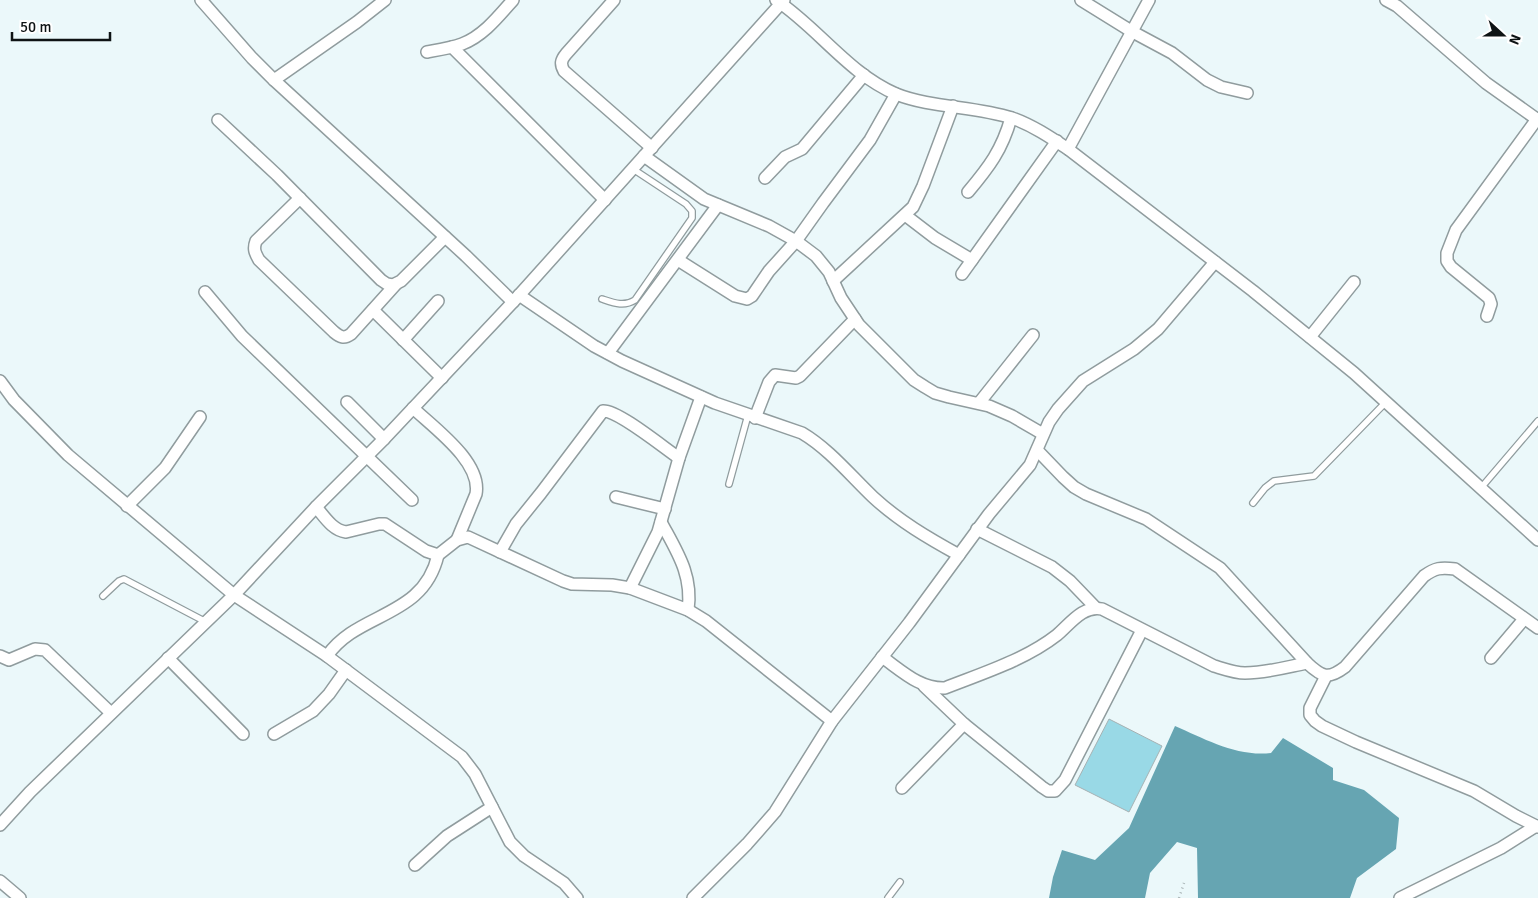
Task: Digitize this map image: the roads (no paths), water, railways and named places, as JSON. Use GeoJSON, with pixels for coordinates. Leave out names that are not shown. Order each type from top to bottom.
{"type":"FeatureCollection","features":[{"type":"Feature","properties":{"kind":"street"},"geometry":{"type":"LineString","coordinates":[[203,0],[252,58],[274,80],[516,299],[608,354],[701,397],[802,433],[814,440],[872,496],[899,519],[959,555]]}},
{"type":"Feature","properties":{"kind":"street"},"geometry":{"type":"LineString","coordinates":[[274,80],[385,0]]}},
{"type":"Feature","properties":{"kind":"street"},"geometry":{"type":"LineString","coordinates":[[427,52],[462,44],[477,36],[513,0]]}},
{"type":"Feature","properties":{"kind":"street"},"geometry":{"type":"LineString","coordinates":[[614,0],[561,60],[561,66],[564,71],[687,188],[704,199],[769,226],[796,241],[816,256],[829,272],[841,298],[855,319],[872,339],[914,380],[935,393],[979,403],[1012,416],[1043,434]]}},
{"type":"Feature","properties":{"kind":"street"},"geometry":{"type":"LineString","coordinates":[[1080,0],[1172,54],[1208,80],[1221,87],[1247,92]]}},
{"type":"Feature","properties":{"kind":"street"},"geometry":{"type":"LineString","coordinates":[[1068,149],[1149,0]]}},
{"type":"Feature","properties":{"kind":"street"},"geometry":{"type":"LineString","coordinates":[[1386,0],[1396,3],[1486,83],[1537,119],[1456,230],[1447,253],[1447,261],[1451,268],[1489,298],[1491,304],[1487,316]]}},
{"type":"Feature","properties":{"kind":"street"},"geometry":{"type":"LineString","coordinates":[[0,825],[30,792],[234,595],[316,506],[442,378],[516,299],[781,1],[864,75],[896,94],[1011,118],[1041,131],[1057,141],[1215,262],[1354,373],[1538,540]]}},
{"type":"Feature","properties":{"kind":"street"},"geometry":{"type":"LineString","coordinates":[[452,47],[605,200]]}},
{"type":"Feature","properties":{"kind":"street"},"geometry":{"type":"LineString","coordinates":[[765,178],[784,157],[802,149],[864,75]]}},
{"type":"Feature","properties":{"kind":"street"},"geometry":{"type":"LineString","coordinates":[[678,260],[735,296],[747,299],[752,296],[769,271],[796,241],[870,140],[896,94]]}},
{"type":"Feature","properties":{"kind":"street"},"geometry":{"type":"LineString","coordinates":[[833,281],[905,215],[918,197],[953,106]]}},
{"type":"Feature","properties":{"kind":"street"},"geometry":{"type":"LineString","coordinates":[[968,192],[999,150],[1005,139],[1011,118]]}},
{"type":"Feature","properties":{"kind":"street"},"geometry":{"type":"LineString","coordinates":[[218,120],[300,198],[381,280],[387,284],[396,284]]}},
{"type":"Feature","properties":{"kind":"street"},"geometry":{"type":"LineString","coordinates":[[962,274],[1057,141]]}},
{"type":"Feature","properties":{"kind":"street"},"geometry":{"type":"LineString","coordinates":[[300,198],[256,241],[254,246],[255,252],[259,260],[339,337],[346,337],[351,334],[396,284],[446,237]]}},
{"type":"Feature","properties":{"kind":"street"},"geometry":{"type":"LineString","coordinates":[[608,354],[718,205]]}},
{"type":"Feature","properties":{"kind":"street"},"geometry":{"type":"LineString","coordinates":[[905,215],[935,238],[972,260]]}},
{"type":"Feature","properties":{"kind":"street"},"geometry":{"type":"LineString","coordinates":[[693,898],[775,812],[832,721],[977,529],[1021,478],[1038,451],[1043,434],[1058,409],[1083,380],[1134,349],[1152,335],[1215,262]]}},
{"type":"Feature","properties":{"kind":"street"},"geometry":{"type":"LineString","coordinates":[[1310,337],[1354,282]]}},
{"type":"Feature","properties":{"kind":"street"},"geometry":{"type":"LineString","coordinates":[[205,292],[242,336],[412,500]]}},
{"type":"Feature","properties":{"kind":"street"},"geometry":{"type":"LineString","coordinates":[[403,340],[438,301]]}},
{"type":"Feature","properties":{"kind":"street"},"geometry":{"type":"LineString","coordinates":[[373,310],[442,378]]}},
{"type":"Feature","properties":{"kind":"street"},"geometry":{"type":"LineString","coordinates":[[752,416],[775,375],[796,378],[800,376],[855,319]]}},
{"type":"Feature","properties":{"kind":"street"},"geometry":{"type":"LineString","coordinates":[[979,403],[1033,335]]}},
{"type":"Feature","properties":{"kind":"street"},"geometry":{"type":"LineString","coordinates":[[0,381],[14,400],[68,455],[234,595],[327,656],[462,757],[472,769],[510,842],[516,849],[564,883],[577,898]]}},
{"type":"Feature","properties":{"kind":"street"},"geometry":{"type":"LineString","coordinates":[[630,588],[661,522],[679,458],[701,397]]}},
{"type":"Feature","properties":{"kind":"street"},"geometry":{"type":"LineString","coordinates":[[347,402],[384,439]]}},
{"type":"Feature","properties":{"kind":"street"},"geometry":{"type":"LineString","coordinates":[[413,408],[460,452],[476,479],[478,486],[476,494],[457,540]]}},
{"type":"Feature","properties":{"kind":"street"},"geometry":{"type":"LineString","coordinates":[[500,552],[516,524],[603,411],[620,416],[679,458]]}},
{"type":"Feature","properties":{"kind":"street"},"geometry":{"type":"LineString","coordinates":[[127,506],[165,468],[200,418]]}},
{"type":"Feature","properties":{"kind":"street"},"geometry":{"type":"LineString","coordinates":[[1038,451],[1074,487],[1146,520],[1220,568],[1308,663],[1317,672],[1326,676],[1335,675],[1345,667],[1424,576],[1434,569],[1443,567],[1455,570],[1538,628]]}},
{"type":"Feature","properties":{"kind":"street"},"geometry":{"type":"LineString","coordinates":[[616,496],[665,509]]}},
{"type":"Feature","properties":{"kind":"street"},"geometry":{"type":"LineString","coordinates":[[316,506],[340,532],[385,524],[426,551],[438,555]]}},
{"type":"Feature","properties":{"kind":"street"},"geometry":{"type":"LineString","coordinates":[[661,522],[687,574],[690,590],[688,610]]}},
{"type":"Feature","properties":{"kind":"street"},"geometry":{"type":"LineString","coordinates":[[977,529],[1052,567],[1070,581],[1096,608]]}},
{"type":"Feature","properties":{"kind":"street"},"geometry":{"type":"LineString","coordinates":[[327,656],[333,647],[348,634],[383,617],[411,598],[432,576],[438,555],[457,540],[468,537],[572,584],[620,585],[688,610],[706,621],[832,721]]}},
{"type":"Feature","properties":{"kind":"street"},"geometry":{"type":"LineString","coordinates":[[922,685],[934,689],[945,688],[1008,662],[1056,635],[1080,614],[1096,608],[1102,609],[1214,666],[1228,670],[1243,673],[1257,672],[1308,663]]}},
{"type":"Feature","properties":{"kind":"street"},"geometry":{"type":"LineString","coordinates":[[1491,658],[1524,619]]}},
{"type":"Feature","properties":{"kind":"street"},"geometry":{"type":"LineString","coordinates":[[882,657],[922,685],[964,724],[1042,788],[1048,791],[1055,791],[1065,780],[1142,630]]}},
{"type":"Feature","properties":{"kind":"street"},"geometry":{"type":"LineString","coordinates":[[0,656],[9,660],[35,649],[45,650],[111,713]]}},
{"type":"Feature","properties":{"kind":"street"},"geometry":{"type":"LineString","coordinates":[[168,658],[243,734]]}},
{"type":"Feature","properties":{"kind":"street"},"geometry":{"type":"LineString","coordinates":[[274,734],[313,711],[329,694],[346,670]]}},
{"type":"Feature","properties":{"kind":"street"},"geometry":{"type":"LineString","coordinates":[[1326,676],[1310,708],[1310,715],[1314,721],[1356,742],[1468,788],[1537,827]]}},
{"type":"Feature","properties":{"kind":"street"},"geometry":{"type":"LineString","coordinates":[[902,788],[964,724]]}},
{"type":"Feature","properties":{"kind":"street"},"geometry":{"type":"LineString","coordinates":[[416,865],[447,836],[492,807]]}},
{"type":"Feature","properties":{"kind":"street"},"geometry":{"type":"LineString","coordinates":[[1400,898],[1501,848],[1537,827]]}},
{"type":"Feature","properties":{"kind":"street"},"geometry":{"type":"LineString","coordinates":[[0,881],[20,898]]}},
{"type":"Feature","properties":{"kind":"lane"},"geometry":{"type":"LineString","coordinates":[[602,299],[624,304],[635,300],[692,218],[692,211],[686,204],[632,169]]}},
{"type":"Feature","properties":{"kind":"lane"},"geometry":{"type":"LineString","coordinates":[[1253,503],[1265,488],[1274,481],[1314,476],[1386,402]]}},
{"type":"Feature","properties":{"kind":"lane"},"geometry":{"type":"LineString","coordinates":[[730,484],[752,416]]}},
{"type":"Feature","properties":{"kind":"lane"},"geometry":{"type":"LineString","coordinates":[[1480,489],[1538,421]]}},
{"type":"Feature","properties":{"kind":"lane"},"geometry":{"type":"LineString","coordinates":[[103,596],[118,581],[124,579],[206,622]]}},
{"type":"Feature","properties":{"kind":"lane"},"geometry":{"type":"LineString","coordinates":[[888,898],[900,882]]}},
{"type":"Feature","properties":{"kind":"water"},"geometry":{"type":"Polygon","coordinates":[[[1175,726],[1222,746],[1258,754],[1271,753],[1283,738],[1333,768],[1333,780],[1364,790],[1399,818],[1396,849],[1357,878],[1350,898],[1198,898],[1197,848],[1177,842],[1150,873],[1145,898],[1049,898],[1053,877],[1062,850],[1095,860],[1129,828],[1175,726]]]}}]}
